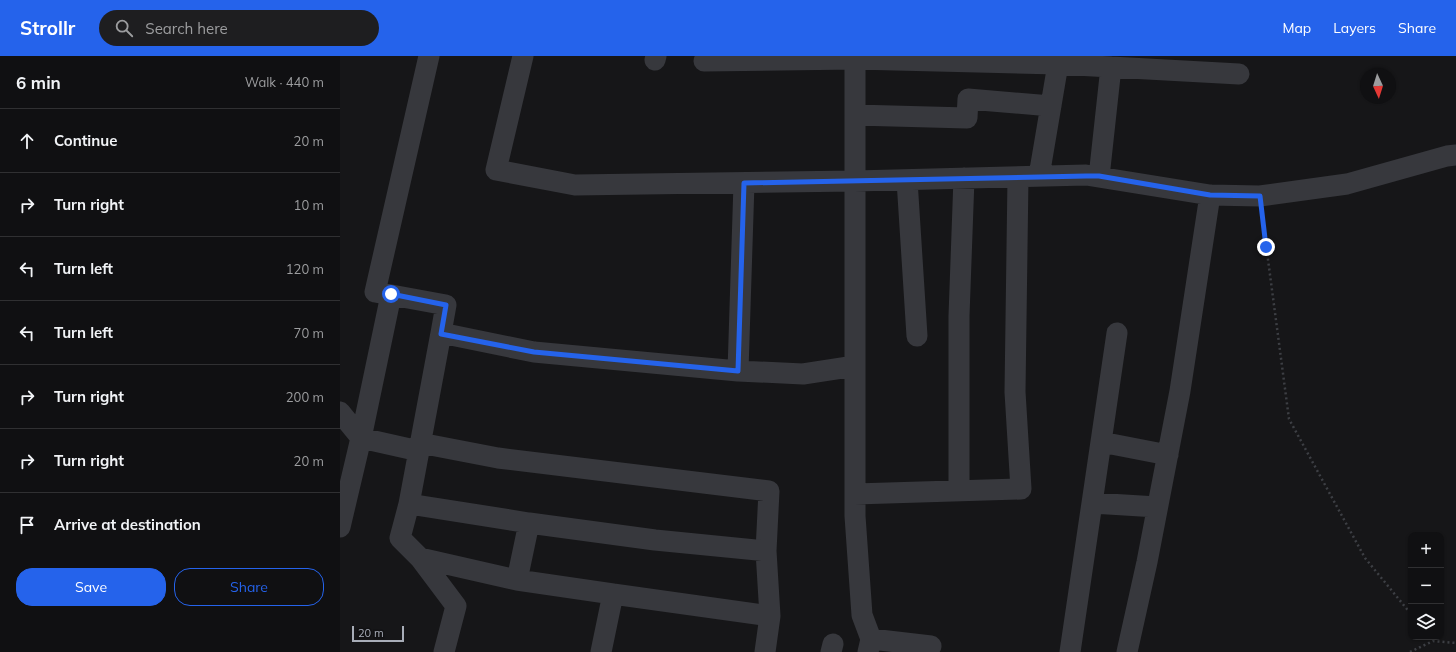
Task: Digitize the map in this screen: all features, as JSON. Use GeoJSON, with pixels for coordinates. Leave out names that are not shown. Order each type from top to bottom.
{"type":"FeatureCollection","features":[{"type":"Feature","properties":{"kind":"street"},"geometry":{"type":"LineString","coordinates":[[429,56],[375,292],[446,305],[409,504],[400,538],[420,558],[456,606],[444,652]]}},
{"type":"Feature","properties":{"kind":"street"},"geometry":{"type":"LineString","coordinates":[[523,56],[496,170],[576,185],[1099,176],[1210,195],[1260,196],[1347,184],[1447,156],[1456,155]]}},
{"type":"Feature","properties":{"kind":"street"},"geometry":{"type":"LineString","coordinates":[[855,57],[855,516],[862,615],[870,646],[930,646]]}},
{"type":"Feature","properties":{"kind":"street"},"geometry":{"type":"LineString","coordinates":[[704,61],[855,57],[1070,62],[1112,67],[1152,63],[1239,74]]}},
{"type":"Feature","properties":{"kind":"street"},"geometry":{"type":"LineString","coordinates":[[1039,176],[1051,106],[1070,62]]}},
{"type":"Feature","properties":{"kind":"street"},"geometry":{"type":"LineString","coordinates":[[1099,176],[1112,67]]}},
{"type":"Feature","properties":{"kind":"street"},"geometry":{"type":"LineString","coordinates":[[855,115],[967,118],[968,99],[1051,106]]}},
{"type":"Feature","properties":{"kind":"street"},"geometry":{"type":"LineString","coordinates":[[855,494],[1021,489],[1015,392],[1018,177]]}},
{"type":"Feature","properties":{"kind":"street"},"geometry":{"type":"LineString","coordinates":[[959,491],[959,316],[964,178]]}},
{"type":"Feature","properties":{"kind":"street"},"geometry":{"type":"LineString","coordinates":[[907,180],[917,336]]}},
{"type":"Feature","properties":{"kind":"street"},"geometry":{"type":"LineString","coordinates":[[738,371],[744,183]]}},
{"type":"Feature","properties":{"kind":"street"},"geometry":{"type":"LineString","coordinates":[[1127,652],[1180,391],[1210,195]]}},
{"type":"Feature","properties":{"kind":"street"},"geometry":{"type":"LineString","coordinates":[[340,527],[361,438],[391,294]]}},
{"type":"Feature","properties":{"kind":"street"},"geometry":{"type":"LineString","coordinates":[[1070,652],[1117,333]]}},
{"type":"Feature","properties":{"kind":"street"},"geometry":{"type":"LineString","coordinates":[[441,334],[534,352],[738,371],[803,374],[855,366]]}},
{"type":"Feature","properties":{"kind":"street"},"geometry":{"type":"LineString","coordinates":[[340,412],[361,438],[498,458],[770,491],[766,551],[770,616],[765,652]]}},
{"type":"Feature","properties":{"kind":"street"},"geometry":{"type":"LineString","coordinates":[[1101,442],[1168,455]]}},
{"type":"Feature","properties":{"kind":"street"},"geometry":{"type":"LineString","coordinates":[[1092,503],[1157,507]]}},
{"type":"Feature","properties":{"kind":"street"},"geometry":{"type":"LineString","coordinates":[[409,504],[529,523],[655,540],[766,551]]}},
{"type":"Feature","properties":{"kind":"street"},"geometry":{"type":"LineString","coordinates":[[517,580],[529,523]]}},
{"type":"Feature","properties":{"kind":"street"},"geometry":{"type":"LineString","coordinates":[[420,558],[517,580],[770,616]]}},
{"type":"Feature","properties":{"kind":"street"},"geometry":{"type":"LineString","coordinates":[[601,652],[613,594]]}},
{"type":"Feature","properties":{"kind":"path"},"geometry":{"type":"LineString","coordinates":[[1260,196],[1289,419],[1365,558],[1408,610]]}},
{"type":"Feature","properties":{"kind":"path"},"geometry":{"type":"LineString","coordinates":[[1410,652],[1434,641],[1456,643]]}},
{"type":"Feature","properties":{"kind":"route"},"geometry":{"type":"LineString","coordinates":[[391,294],[446,305],[441,334],[534,352],[738,371],[744,183],[1099,176],[1210,195],[1260,196],[1266,247]]}}]}
